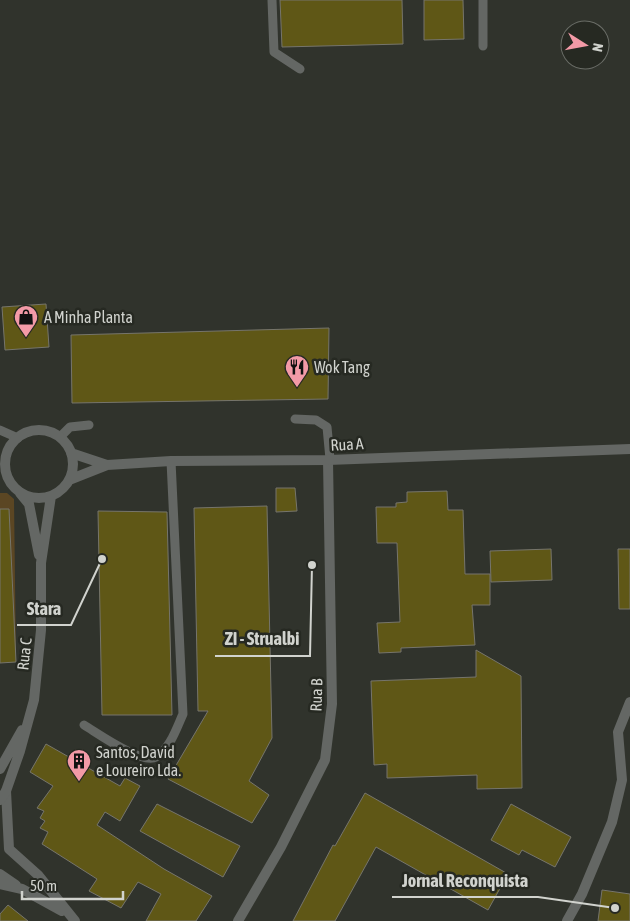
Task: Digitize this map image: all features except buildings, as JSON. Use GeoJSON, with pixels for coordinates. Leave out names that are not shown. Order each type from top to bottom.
{"type":"FeatureCollection","features":[{"type":"Feature","properties":{"kind":"street"},"geometry":{"type":"LineString","coordinates":[[0,479],[33,498],[51,496],[64,487],[72,472],[71,453],[60,437],[50,432],[39,430],[28,432],[18,438],[3,457],[7,475],[15,487]]}},
{"type":"Feature","properties":{"kind":"street","name":"Rua A"},"geometry":{"type":"LineString","coordinates":[[69,480],[107,465],[170,461],[329,459],[630,449]]}},
{"type":"Feature","properties":{"kind":"street"},"geometry":{"type":"LineString","coordinates":[[71,453],[107,465]]}},
{"type":"Feature","properties":{"kind":"street","name":"Rua B"},"geometry":{"type":"LineString","coordinates":[[238,921],[325,760],[332,704],[329,459]]}},
{"type":"Feature","properties":{"kind":"street","name":"Rua C"},"geometry":{"type":"LineString","coordinates":[[15,487],[29,504],[41,563]]}},
{"type":"Feature","properties":{"kind":"street","name":"Rua C"},"geometry":{"type":"LineString","coordinates":[[0,800],[6,791],[20,751],[34,700],[41,630],[41,563],[51,496]]}},
{"type":"Feature","properties":{"kind":"street"},"geometry":{"type":"LineString","coordinates":[[567,921],[582,894],[612,822],[622,780],[618,732],[630,702]]}},
{"type":"Feature","properties":{"kind":"street","name":"Rua C"},"geometry":{"type":"LineString","coordinates":[[0,769],[28,718]]}},
{"type":"Feature","properties":{"kind":"street"},"geometry":{"type":"LineString","coordinates":[[6,791],[9,849]]}},
{"type":"Feature","properties":{"kind":"street"},"geometry":{"type":"LineString","coordinates":[[0,843],[38,875],[71,918]]}},
{"type":"Feature","properties":{"kind":"street"},"geometry":{"type":"LineString","coordinates":[[0,874],[71,918]]}},
{"type":"Feature","properties":{"kind":"street"},"geometry":{"type":"LineString","coordinates":[[0,884],[22,889]]}},
{"type":"Feature","properties":{"kind":"street","name":"Rua B"},"geometry":{"type":"LineString","coordinates":[[242,921],[245,910]]}},
{"type":"Feature","properties":{"kind":"lane"},"geometry":{"type":"LineString","coordinates":[[272,0],[274,52],[300,69]]}},
{"type":"Feature","properties":{"kind":"lane"},"geometry":{"type":"LineString","coordinates":[[483,0],[483,46]]}},
{"type":"Feature","properties":{"kind":"lane"},"geometry":{"type":"LineString","coordinates":[[295,419],[316,420],[327,427],[329,459]]}},
{"type":"Feature","properties":{"kind":"lane"},"geometry":{"type":"LineString","coordinates":[[60,437],[70,426],[89,426]]}},
{"type":"Feature","properties":{"kind":"lane"},"geometry":{"type":"LineString","coordinates":[[0,430],[18,438]]}},
{"type":"Feature","properties":{"kind":"lane"},"geometry":{"type":"LineString","coordinates":[[84,725],[143,759],[156,757],[170,740],[183,714],[170,461]]}},
{"type":"Feature","properties":{"kind":"shaded area"},"geometry":{"type":"Polygon","coordinates":[[[0,493],[7,493],[14,499],[16,662],[9,513],[0,513],[0,493]]]}},
{"type":"Feature","properties":{"kind":"place","name":"A Minha Planta"},"geometry":{"type":"Point","coordinates":[26,338]}},
{"type":"Feature","properties":{"kind":"place","name":"Wok Tang"},"geometry":{"type":"Point","coordinates":[297,388]}},
{"type":"Feature","properties":{"kind":"place","name":"Stara"},"geometry":{"type":"Point","coordinates":[102,559]}},
{"type":"Feature","properties":{"kind":"place","name":"ZI - Strualbi"},"geometry":{"type":"Point","coordinates":[312,565]}},
{"type":"Feature","properties":{"kind":"place","name":"Santos, David e Loureiro Lda."},"geometry":{"type":"Point","coordinates":[79,782]}},
{"type":"Feature","properties":{"kind":"place","name":"Jornal Reconquista"},"geometry":{"type":"Point","coordinates":[615,908]}}]}
